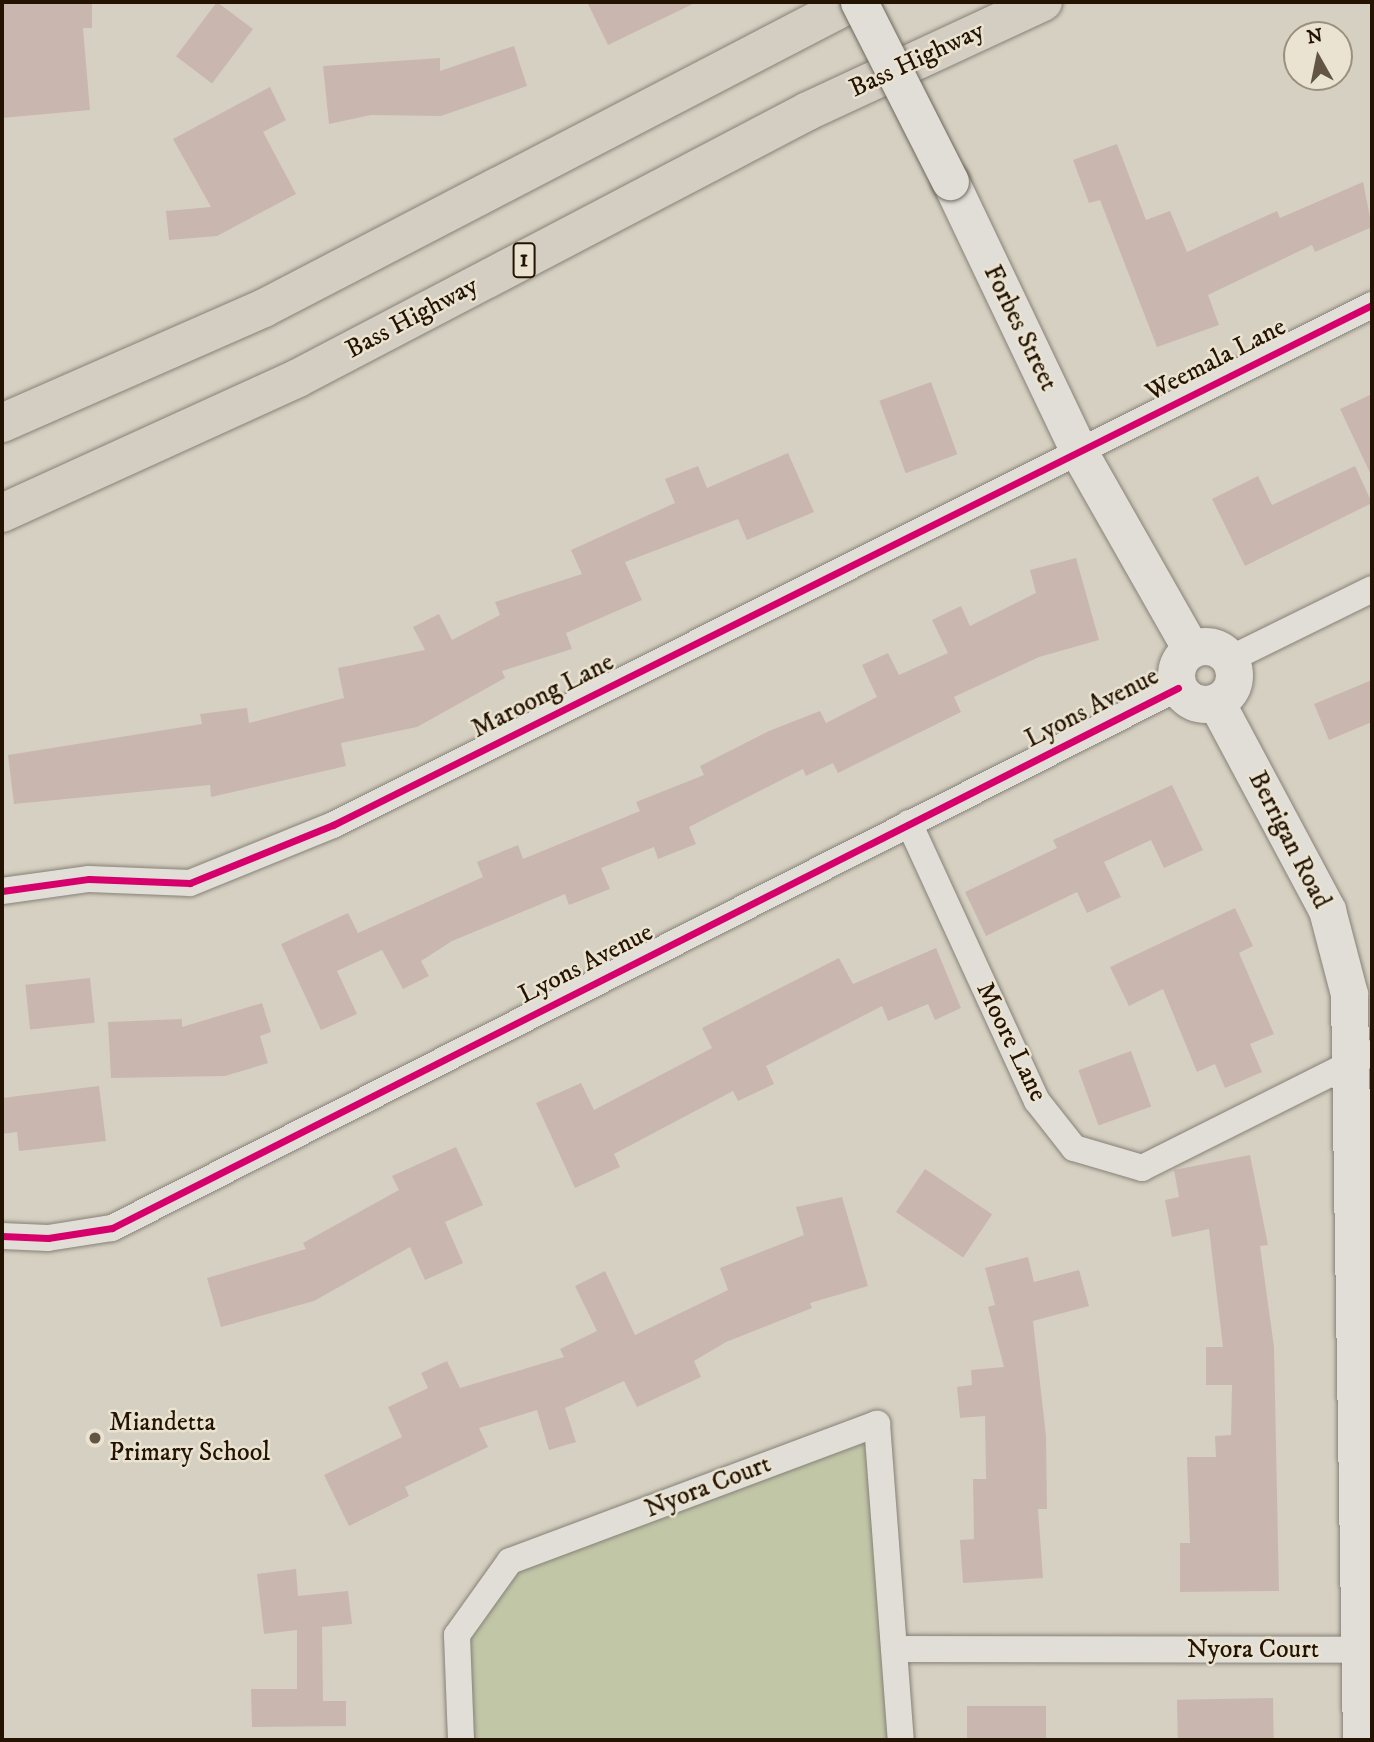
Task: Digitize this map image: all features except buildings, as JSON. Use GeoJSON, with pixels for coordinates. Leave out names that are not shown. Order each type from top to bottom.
{"type":"FeatureCollection","features":[{"type":"Feature","properties":{"kind":"highway"},"geometry":{"type":"LineString","coordinates":[[2,423],[264,308],[853,2]]}},
{"type":"Feature","properties":{"kind":"highway","name":"Bass Highway"},"geometry":{"type":"LineString","coordinates":[[2,513],[298,378],[808,110],[1043,2]]}},
{"type":"Feature","properties":{"kind":"street","name":"Forbes Street"},"geometry":{"type":"LineString","coordinates":[[859,2],[950,181],[1079,452],[1191,649]]}},
{"type":"Feature","properties":{"kind":"street","name":"Weemala Lane"},"geometry":{"type":"LineString","coordinates":[[1079,452],[1372,305]]}},
{"type":"Feature","properties":{"kind":"street","name":"Maroong Lane"},"geometry":{"type":"LineString","coordinates":[[2,891],[89,879],[202,878],[333,825],[1079,452]]}},
{"type":"Feature","properties":{"kind":"street"},"geometry":{"type":"LineString","coordinates":[[1230,659],[1372,589]]}},
{"type":"Feature","properties":{"kind":"street"},"geometry":{"type":"LineString","coordinates":[[1208,645],[1230,659],[1231,688],[1216,702],[1199,704],[1178,688],[1175,670],[1191,649],[1208,645]]}},
{"type":"Feature","properties":{"kind":"street","name":"Lyons Avenue"},"geometry":{"type":"LineString","coordinates":[[2,1236],[48,1238],[112,1228],[1178,688]]}},
{"type":"Feature","properties":{"kind":"street","name":"Berrigan Road"},"geometry":{"type":"LineString","coordinates":[[1216,702],[1327,910],[1362,1058],[1362,1740]]}},
{"type":"Feature","properties":{"kind":"street","name":"Moore Lane"},"geometry":{"type":"LineString","coordinates":[[909,823],[1037,1101],[1074,1147],[1142,1168],[1362,1058]]}},
{"type":"Feature","properties":{"kind":"street","name":"Nyora Court"},"geometry":{"type":"LineString","coordinates":[[461,1740],[457,1635],[510,1561],[877,1424],[901,1740]]}},
{"type":"Feature","properties":{"kind":"street","name":"Nyora Court"},"geometry":{"type":"LineString","coordinates":[[894,1649],[1360,1650]]}},
{"type":"Feature","properties":{"kind":"green space"},"geometry":{"type":"Polygon","coordinates":[[[865,1443],[890,1740],[473,1740],[469,1641],[520,1568],[865,1443]]]}},
{"type":"Feature","properties":{"kind":"cycle path"},"geometry":{"type":"LineString","coordinates":[[2,891],[89,879],[190,883],[333,825],[1372,305]]}},
{"type":"Feature","properties":{"kind":"cycle path"},"geometry":{"type":"LineString","coordinates":[[2,1236],[48,1238],[112,1228],[1178,688]]}},
{"type":"Feature","properties":{"kind":"place","name":"Miandetta Primary School"},"geometry":{"type":"Point","coordinates":[95,1438]}}]}
